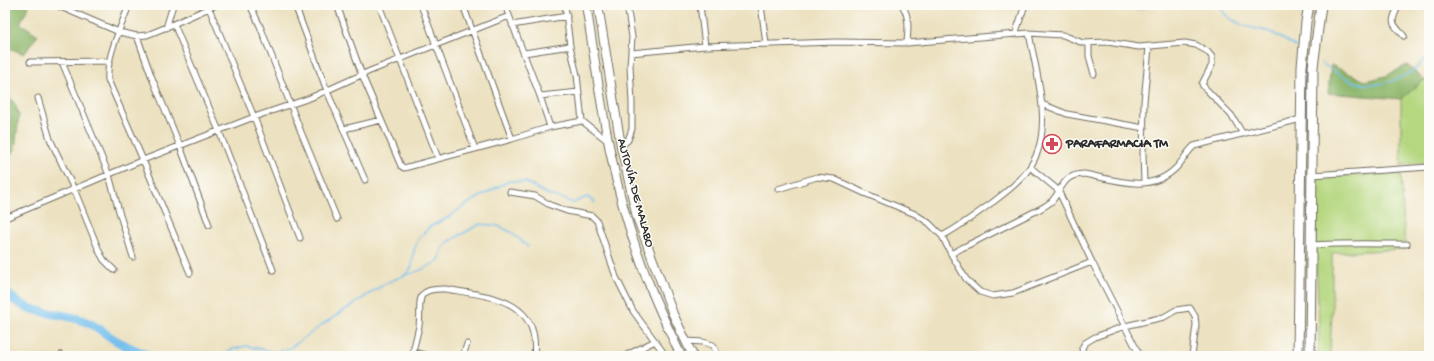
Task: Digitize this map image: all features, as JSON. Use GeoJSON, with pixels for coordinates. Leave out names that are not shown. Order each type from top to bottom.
{"type":"FeatureCollection","features":[{"type":"Feature","properties":{"kind":"highway"},"geometry":{"type":"LineString","coordinates":[[1298,356],[1303,49],[1309,5]]}},
{"type":"Feature","properties":{"kind":"highway"},"geometry":{"type":"LineString","coordinates":[[1310,356],[1313,67],[1321,5]]}},
{"type":"Feature","properties":{"kind":"main road","name":"AUTOVÍA DE MALABO"},"geometry":{"type":"LineString","coordinates":[[586,5],[609,142],[621,199],[637,251],[651,289],[681,356]]}},
{"type":"Feature","properties":{"kind":"main road","name":"AUTOVÍA DE MALABO"},"geometry":{"type":"LineString","coordinates":[[598,5],[621,146],[637,217],[670,307],[693,356]]}},
{"type":"Feature","properties":{"kind":"street"},"geometry":{"type":"LineString","coordinates":[[56,5],[119,32],[137,36],[147,35],[166,28],[216,5]]}},
{"type":"Feature","properties":{"kind":"street"},"geometry":{"type":"LineString","coordinates":[[129,5],[110,61],[108,72],[110,87],[143,160],[190,274]]}},
{"type":"Feature","properties":{"kind":"street"},"geometry":{"type":"LineString","coordinates":[[166,28],[173,5]]}},
{"type":"Feature","properties":{"kind":"street"},"geometry":{"type":"LineString","coordinates":[[250,5],[260,26],[337,219]]}},
{"type":"Feature","properties":{"kind":"street"},"geometry":{"type":"LineString","coordinates":[[295,5],[327,91],[365,180]]}},
{"type":"Feature","properties":{"kind":"street"},"geometry":{"type":"LineString","coordinates":[[337,5],[362,75],[402,167],[404,168],[512,140],[550,127],[582,121]]}},
{"type":"Feature","properties":{"kind":"street"},"geometry":{"type":"LineString","coordinates":[[379,5],[438,158]]}},
{"type":"Feature","properties":{"kind":"street"},"geometry":{"type":"LineString","coordinates":[[421,5],[475,149]]}},
{"type":"Feature","properties":{"kind":"street"},"geometry":{"type":"LineString","coordinates":[[463,5],[512,140]]}},
{"type":"Feature","properties":{"kind":"street"},"geometry":{"type":"LineString","coordinates":[[505,5],[540,96],[550,127]]}},
{"type":"Feature","properties":{"kind":"street"},"geometry":{"type":"LineString","coordinates":[[565,5],[570,46],[577,75],[582,121],[609,142]]}},
{"type":"Feature","properties":{"kind":"street"},"geometry":{"type":"LineString","coordinates":[[621,146],[628,140],[632,129],[631,28],[627,5]]}},
{"type":"Feature","properties":{"kind":"street"},"geometry":{"type":"LineString","coordinates":[[700,5],[705,46]]}},
{"type":"Feature","properties":{"kind":"street"},"geometry":{"type":"LineString","coordinates":[[761,5],[766,44]]}},
{"type":"Feature","properties":{"kind":"street"},"geometry":{"type":"LineString","coordinates":[[902,5],[907,14],[907,43]]}},
{"type":"Feature","properties":{"kind":"street"},"geometry":{"type":"LineString","coordinates":[[1015,35],[1025,5]]}},
{"type":"Feature","properties":{"kind":"street"},"geometry":{"type":"LineString","coordinates":[[1399,5],[1393,20],[1393,25],[1404,36]]}},
{"type":"Feature","properties":{"kind":"street"},"geometry":{"type":"LineString","coordinates":[[209,8],[254,117],[300,238]]}},
{"type":"Feature","properties":{"kind":"street"},"geometry":{"type":"LineString","coordinates":[[8,217],[143,160],[254,117],[327,91],[362,75],[509,16]]}},
{"type":"Feature","properties":{"kind":"street"},"geometry":{"type":"LineString","coordinates":[[512,25],[567,16]]}},
{"type":"Feature","properties":{"kind":"street"},"geometry":{"type":"LineString","coordinates":[[174,24],[219,131],[273,270]]}},
{"type":"Feature","properties":{"kind":"street"},"geometry":{"type":"LineString","coordinates":[[631,53],[705,46],[836,42],[907,43],[1029,33],[1063,35],[1083,43],[1107,42],[1139,47],[1185,43],[1196,45],[1207,51],[1212,58],[1212,65],[1202,84],[1232,116],[1244,134]]}},
{"type":"Feature","properties":{"kind":"street"},"geometry":{"type":"LineString","coordinates":[[942,236],[957,228],[1020,179],[1030,167],[1039,146],[1043,127],[1042,104],[1029,33]]}},
{"type":"Feature","properties":{"kind":"street"},"geometry":{"type":"LineString","coordinates":[[137,36],[210,225]]}},
{"type":"Feature","properties":{"kind":"street"},"geometry":{"type":"LineString","coordinates":[[1089,43],[1089,56],[1094,74]]}},
{"type":"Feature","properties":{"kind":"street"},"geometry":{"type":"LineString","coordinates":[[524,53],[570,46]]}},
{"type":"Feature","properties":{"kind":"street"},"geometry":{"type":"LineString","coordinates":[[1144,182],[1144,102],[1150,47]]}},
{"type":"Feature","properties":{"kind":"street"},"geometry":{"type":"LineString","coordinates":[[30,62],[110,61]]}},
{"type":"Feature","properties":{"kind":"street"},"geometry":{"type":"LineString","coordinates":[[62,62],[109,175],[133,257]]}},
{"type":"Feature","properties":{"kind":"street"},"geometry":{"type":"LineString","coordinates":[[540,96],[579,92]]}},
{"type":"Feature","properties":{"kind":"street"},"geometry":{"type":"LineString","coordinates":[[38,98],[50,139],[74,190],[102,257],[114,270]]}},
{"type":"Feature","properties":{"kind":"street"},"geometry":{"type":"LineString","coordinates":[[1042,104],[1067,114],[1144,128]]}},
{"type":"Feature","properties":{"kind":"street"},"geometry":{"type":"LineString","coordinates":[[951,254],[1042,208],[1052,201],[1058,190],[1067,179],[1075,174],[1084,174],[1138,185],[1144,182],[1159,180],[1177,167],[1188,151],[1194,146],[1301,119]]}},
{"type":"Feature","properties":{"kind":"street"},"geometry":{"type":"LineString","coordinates":[[344,129],[381,120]]}},
{"type":"Feature","properties":{"kind":"street"},"geometry":{"type":"LineString","coordinates":[[1030,167],[1058,190],[1092,262],[1140,356]]}},
{"type":"Feature","properties":{"kind":"street"},"geometry":{"type":"LineString","coordinates":[[1312,175],[1429,167]]}},
{"type":"Feature","properties":{"kind":"street"},"geometry":{"type":"LineString","coordinates":[[778,189],[817,177],[834,179],[915,214],[929,223],[942,236],[966,279],[980,292],[993,296],[1013,293],[1092,262]]}},
{"type":"Feature","properties":{"kind":"street"},"geometry":{"type":"LineString","coordinates":[[510,192],[524,193],[535,196],[550,205],[568,211],[592,216],[597,221],[616,278],[633,311],[666,356]]}},
{"type":"Feature","properties":{"kind":"street"},"geometry":{"type":"LineString","coordinates":[[1310,245],[1340,243],[1359,245],[1407,244]]}},
{"type":"Feature","properties":{"kind":"street"},"geometry":{"type":"LineString","coordinates":[[429,356],[413,354],[419,322],[418,304],[420,297],[431,290],[445,289],[500,299],[514,306],[527,319],[534,334],[534,356]]}},
{"type":"Feature","properties":{"kind":"street"},"geometry":{"type":"LineString","coordinates":[[1083,356],[1082,348],[1085,343],[1095,337],[1125,326],[1164,317],[1176,310],[1190,308],[1195,316],[1196,325],[1192,356]]}},
{"type":"Feature","properties":{"kind":"street"},"geometry":{"type":"LineString","coordinates":[[625,356],[655,341]]}},
{"type":"Feature","properties":{"kind":"street"},"geometry":{"type":"LineString","coordinates":[[686,341],[703,342],[713,345],[718,356]]}},
{"type":"Feature","properties":{"kind":"street"},"geometry":{"type":"LineString","coordinates":[[463,356],[467,344]]}},
{"type":"Feature","properties":{"kind":"green space"},"geometry":{"type":"Polygon","coordinates":[[[5,5],[26,5],[29,7],[20,23],[38,35],[24,54],[5,46],[5,5]]]}},
{"type":"Feature","properties":{"kind":"green space"},"geometry":{"type":"Polygon","coordinates":[[[1331,65],[1365,81],[1386,76],[1407,65],[1424,80],[1401,99],[1328,93],[1331,65]]]}},
{"type":"Feature","properties":{"kind":"green space"},"geometry":{"type":"Polygon","coordinates":[[[1429,79],[1429,162],[1401,165],[1401,99],[1424,80],[1429,79]]]}},
{"type":"Feature","properties":{"kind":"green space"},"geometry":{"type":"Polygon","coordinates":[[[5,91],[15,104],[19,116],[15,149],[8,158],[5,159],[5,91]]]}},
{"type":"Feature","properties":{"kind":"green space"},"geometry":{"type":"Polygon","coordinates":[[[1401,173],[1405,249],[1332,253],[1330,356],[1318,356],[1319,327],[1315,232],[1318,177],[1401,173]]]}},
{"type":"Feature","properties":{"kind":"waterway"},"geometry":{"type":"LineString","coordinates":[[1126,5],[1138,9],[1150,5]]}},
{"type":"Feature","properties":{"kind":"waterway"},"geometry":{"type":"LineString","coordinates":[[1217,5],[1229,18],[1244,26],[1271,32],[1296,47]]}},
{"type":"Feature","properties":{"kind":"waterway"},"geometry":{"type":"LineString","coordinates":[[1321,63],[1350,80],[1358,83],[1375,84],[1391,81],[1407,74],[1416,68],[1429,55]]}},
{"type":"Feature","properties":{"kind":"waterway"},"geometry":{"type":"LineString","coordinates":[[223,356],[230,350],[246,346],[275,352],[290,348],[386,283],[405,275],[412,267],[413,254],[418,240],[429,227],[449,217],[462,207],[509,181],[525,182],[549,195],[573,203],[587,197],[595,202]]}},
{"type":"Feature","properties":{"kind":"waterway"},"geometry":{"type":"LineString","coordinates":[[405,275],[414,273],[435,263],[439,260],[442,250],[448,242],[480,224],[498,226],[511,232],[528,247]]}},
{"type":"Feature","properties":{"kind":"waterway"},"geometry":{"type":"LineString","coordinates":[[5,291],[14,300],[24,306],[34,310],[67,316],[89,323],[115,340],[149,356]]}},
{"type":"Feature","properties":{"kind":"place","name":"PARAFARMACIA TM"},"geometry":{"type":"Point","coordinates":[1052,144]}}]}
